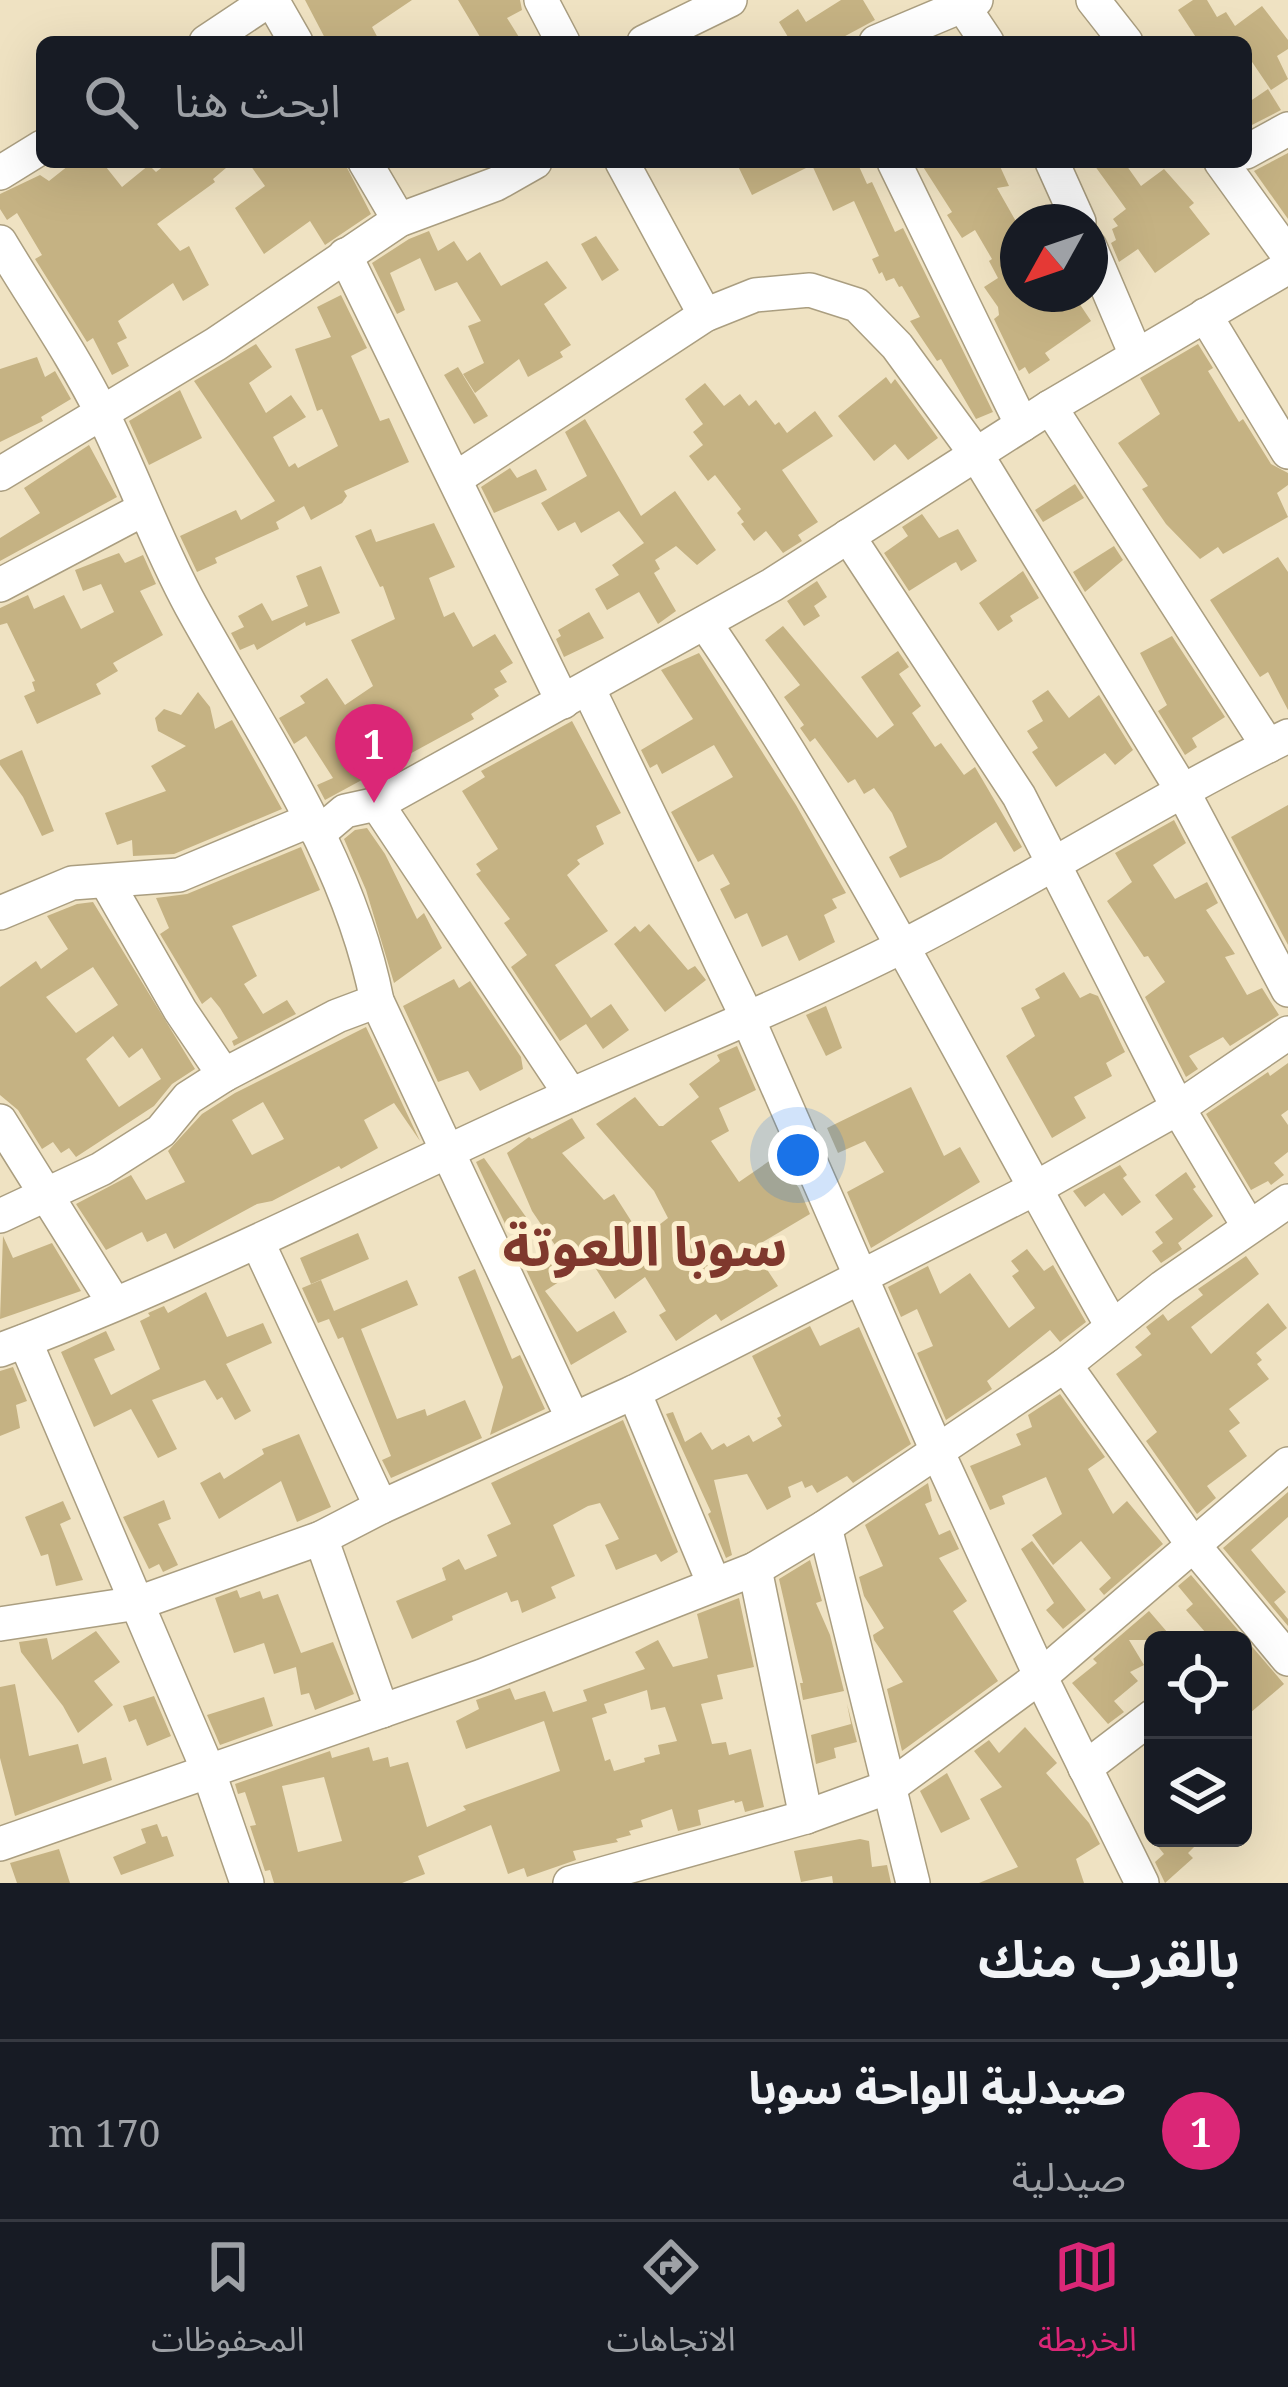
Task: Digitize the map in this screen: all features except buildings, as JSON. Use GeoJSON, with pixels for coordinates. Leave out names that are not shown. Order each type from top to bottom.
{"type":"FeatureCollection","features":[{"type":"Feature","properties":{"kind":"street"},"geometry":{"type":"LineString","coordinates":[[215,36],[270,0],[292,36]]}},
{"type":"Feature","properties":{"kind":"street"},"geometry":{"type":"LineString","coordinates":[[541,0],[560,36]]}},
{"type":"Feature","properties":{"kind":"street"},"geometry":{"type":"LineString","coordinates":[[656,36],[730,0]]}},
{"type":"Feature","properties":{"kind":"street"},"geometry":{"type":"LineString","coordinates":[[890,36],[969,3],[984,36]]}},
{"type":"Feature","properties":{"kind":"street"},"geometry":{"type":"LineString","coordinates":[[1107,4],[1123,36]]}},
{"type":"Feature","properties":{"kind":"street"},"geometry":{"type":"LineString","coordinates":[[1252,148],[1288,129]]}},
{"type":"Feature","properties":{"kind":"street"},"geometry":{"type":"LineString","coordinates":[[0,172],[36,151]]}},
{"type":"Feature","properties":{"kind":"street"},"geometry":{"type":"LineString","coordinates":[[369,168],[399,220]]}},
{"type":"Feature","properties":{"kind":"street"},"geometry":{"type":"LineString","coordinates":[[0,474],[216,344],[399,220],[496,184],[524,168]]}},
{"type":"Feature","properties":{"kind":"street"},"geometry":{"type":"LineString","coordinates":[[627,168],[705,315]]}},
{"type":"Feature","properties":{"kind":"street"},"geometry":{"type":"LineString","coordinates":[[247,1883],[208,1770],[163,1672],[138,1603],[13,1345],[258,1243],[450,1150],[902,946],[1278,741],[1036,416],[897,168]]}},
{"type":"Feature","properties":{"kind":"street"},"geometry":{"type":"LineString","coordinates":[[1055,168],[1071,204]]}},
{"type":"Feature","properties":{"kind":"street"},"geometry":{"type":"LineString","coordinates":[[1235,168],[1288,255]]}},
{"type":"Feature","properties":{"kind":"street"},"geometry":{"type":"LineString","coordinates":[[0,242],[102,414],[142,510],[190,604],[319,833],[368,954],[377,1001],[573,1419]]}},
{"type":"Feature","properties":{"kind":"street"},"geometry":{"type":"LineString","coordinates":[[346,255],[455,479],[748,1019],[938,1453],[1142,1883]]}},
{"type":"Feature","properties":{"kind":"street"},"geometry":{"type":"LineString","coordinates":[[319,833],[345,811],[377,804],[705,623],[1036,416],[1288,267]]}},
{"type":"Feature","properties":{"kind":"street"},"geometry":{"type":"LineString","coordinates":[[455,479],[705,315],[755,295],[810,290],[857,305],[897,346],[976,454],[1182,790],[1288,990]]}},
{"type":"Feature","properties":{"kind":"street"},"geometry":{"type":"LineString","coordinates":[[1108,290],[1136,356]]}},
{"type":"Feature","properties":{"kind":"street"},"geometry":{"type":"LineString","coordinates":[[1205,315],[1288,452]]}},
{"type":"Feature","properties":{"kind":"street"},"geometry":{"type":"LineString","coordinates":[[0,585],[142,510]]}},
{"type":"Feature","properties":{"kind":"street"},"geometry":{"type":"LineString","coordinates":[[848,536],[1019,796],[1178,1108],[1249,1226]]}},
{"type":"Feature","properties":{"kind":"street"},"geometry":{"type":"LineString","coordinates":[[705,623],[770,717],[1112,1326]]}},
{"type":"Feature","properties":{"kind":"street"},"geometry":{"type":"LineString","coordinates":[[377,804],[572,1095]]}},
{"type":"Feature","properties":{"kind":"street"},"geometry":{"type":"LineString","coordinates":[[0,913],[72,883],[179,875],[306,822],[319,833]]}},
{"type":"Feature","properties":{"kind":"street"},"geometry":{"type":"LineString","coordinates":[[106,881],[224,1075]]}},
{"type":"Feature","properties":{"kind":"street"},"geometry":{"type":"LineString","coordinates":[[0,1216],[101,1169],[161,1130],[188,1098],[224,1075],[337,1016],[377,1001]]}},
{"type":"Feature","properties":{"kind":"street"},"geometry":{"type":"LineString","coordinates":[[0,1624],[138,1603],[321,1538],[634,1392],[1034,1189],[1178,1108],[1288,1033]]}},
{"type":"Feature","properties":{"kind":"street"},"geometry":{"type":"LineString","coordinates":[[0,1120],[114,1303]]}},
{"type":"Feature","properties":{"kind":"street"},"geometry":{"type":"LineString","coordinates":[[0,1844],[482,1676],[755,1569],[938,1453],[1288,1201]]}},
{"type":"Feature","properties":{"kind":"street"},"geometry":{"type":"LineString","coordinates":[[258,1243],[381,1507]]}},
{"type":"Feature","properties":{"kind":"street"},"geometry":{"type":"LineString","coordinates":[[1065,1365],[1274,1650]]}},
{"type":"Feature","properties":{"kind":"street"},"geometry":{"type":"LineString","coordinates":[[634,1392],[714,1584]]}},
{"type":"Feature","properties":{"kind":"street"},"geometry":{"type":"LineString","coordinates":[[570,1883],[806,1817],[891,1786],[1041,1676],[1288,1464]]}},
{"type":"Feature","properties":{"kind":"street"},"geometry":{"type":"LineString","coordinates":[[825,1527],[913,1883]]}},
{"type":"Feature","properties":{"kind":"street"},"geometry":{"type":"LineString","coordinates":[[321,1538],[382,1711]]}},
{"type":"Feature","properties":{"kind":"street"},"geometry":{"type":"LineString","coordinates":[[755,1569],[806,1817]]}},
{"type":"Feature","properties":{"kind":"street"},"geometry":{"type":"LineString","coordinates":[[1085,1768],[1144,1724]]}},
{"type":"Feature","properties":{"kind":"place","name":"صيدلية الواحة سوبا"},"geometry":{"type":"Point","coordinates":[374,803]}},
{"type":"Feature","properties":{"kind":"district","name":"سوبا اللعوتة"},"geometry":{"type":"Point","coordinates":[645,1245]}}]}
